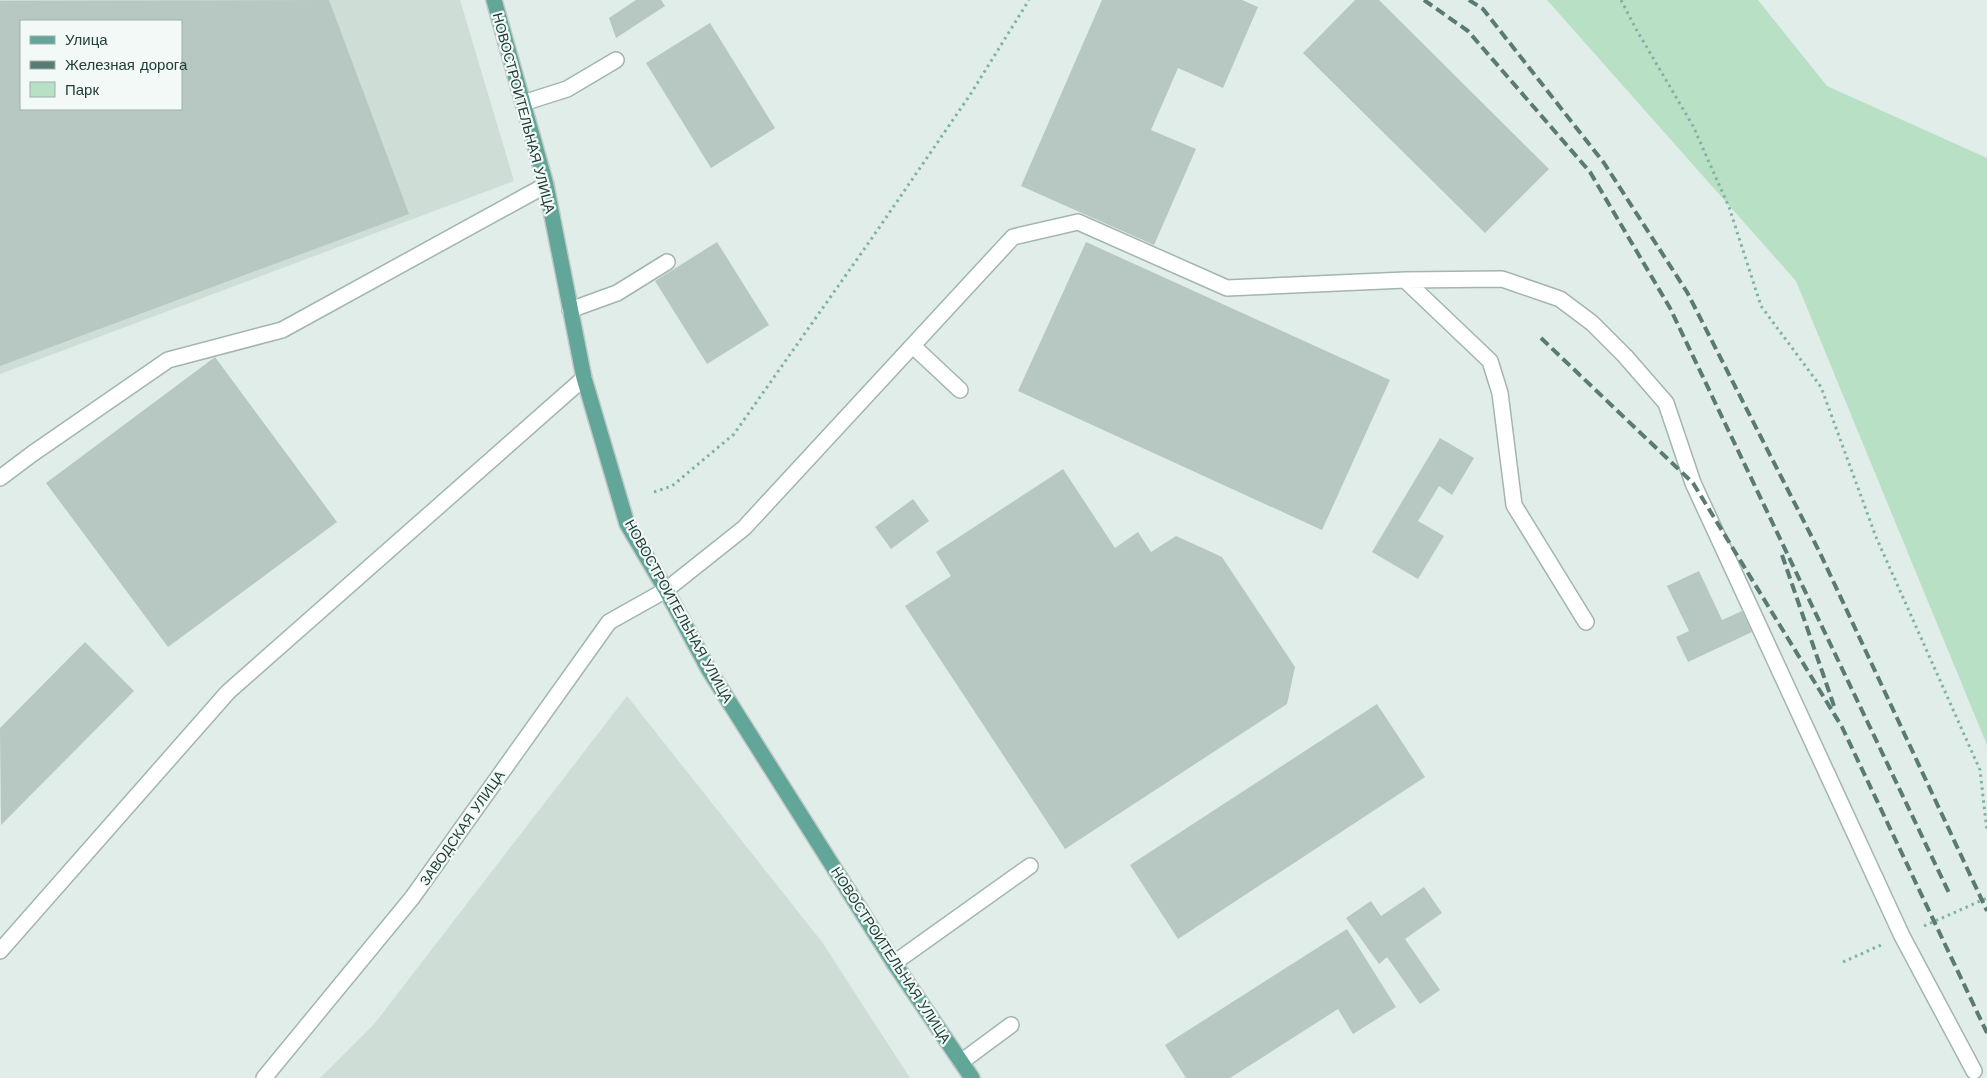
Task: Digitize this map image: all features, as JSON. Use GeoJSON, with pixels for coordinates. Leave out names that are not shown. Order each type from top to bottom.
{"type":"FeatureCollection","features":[{"type":"Feature","properties":{"kind":"main road","name":"НОВОСТРОИТЕЛЬНАЯ УЛИЦА"},"geometry":{"type":"LineString","coordinates":[[494,0],[546,184],[584,378],[627,524],[666,590],[709,670],[894,963],[972,1078]]}},
{"type":"Feature","properties":{"kind":"street"},"geometry":{"type":"LineString","coordinates":[[522,103],[567,89],[616,60]]}},
{"type":"Feature","properties":{"kind":"street"},"geometry":{"type":"LineString","coordinates":[[0,478],[168,360],[282,330],[546,184]]}},
{"type":"Feature","properties":{"kind":"street","name":"ЗАВОДСКАЯ УЛИЦА"},"geometry":{"type":"LineString","coordinates":[[264,1078],[412,898],[608,622],[666,590],[744,528],[1013,237],[1078,222],[1227,288],[1405,280],[1502,279],[1560,299],[1592,323],[1666,403],[1694,483],[1902,936],[1974,1071]]}},
{"type":"Feature","properties":{"kind":"street"},"geometry":{"type":"LineString","coordinates":[[570,310],[617,293],[667,262]]}},
{"type":"Feature","properties":{"kind":"street"},"geometry":{"type":"LineString","coordinates":[[1405,280],[1490,361],[1500,393],[1514,505],[1586,622]]}},
{"type":"Feature","properties":{"kind":"street"},"geometry":{"type":"LineString","coordinates":[[913,346],[960,390]]}},
{"type":"Feature","properties":{"kind":"street"},"geometry":{"type":"LineString","coordinates":[[0,951],[228,692],[584,378]]}},
{"type":"Feature","properties":{"kind":"street"},"geometry":{"type":"LineString","coordinates":[[894,963],[1030,866]]}},
{"type":"Feature","properties":{"kind":"street"},"geometry":{"type":"LineString","coordinates":[[961,1062],[1011,1025]]}},
{"type":"Feature","properties":{"kind":"path"},"geometry":{"type":"LineString","coordinates":[[654,492],[672,486],[734,434],[878,230],[970,95],[1029,0]]}},
{"type":"Feature","properties":{"kind":"path"},"geometry":{"type":"LineString","coordinates":[[1622,0],[1636,29],[1693,126],[1729,207],[1761,306],[1821,387],[1876,537],[1980,770],[1987,830]]}},
{"type":"Feature","properties":{"kind":"shaded area"},"geometry":{"type":"Polygon","coordinates":[[[0,0],[460,0],[514,181],[0,374],[0,0]]]}},
{"type":"Feature","properties":{"kind":"shaded area"},"geometry":{"type":"Polygon","coordinates":[[[627,696],[822,942],[910,1078],[320,1078],[375,1023],[627,696]]]}},
{"type":"Feature","properties":{"kind":"green space"},"geometry":{"type":"Polygon","coordinates":[[[1547,0],[1758,0],[1827,86],[1987,158],[1987,745],[1796,281],[1547,0]]]}},
{"type":"Feature","properties":{"kind":"building"},"geometry":{"type":"Polygon","coordinates":[[[329,0],[409,214],[0,366],[0,1],[329,0]]]}},
{"type":"Feature","properties":{"kind":"building"},"geometry":{"type":"Polygon","coordinates":[[[636,0],[661,0],[665,6],[616,38],[609,18],[636,0]]]}},
{"type":"Feature","properties":{"kind":"building"},"geometry":{"type":"Polygon","coordinates":[[[1102,0],[1242,0],[1258,7],[1223,88],[1178,68],[1151,130],[1196,149],[1154,245],[1021,186],[1102,0]]]}},
{"type":"Feature","properties":{"kind":"building"},"geometry":{"type":"Polygon","coordinates":[[[1355,0],[1379,0],[1549,169],[1485,233],[1303,53],[1355,0]]]}},
{"type":"Feature","properties":{"kind":"building"},"geometry":{"type":"Polygon","coordinates":[[[710,23],[775,128],[711,168],[646,63],[710,23]]]}},
{"type":"Feature","properties":{"kind":"building"},"geometry":{"type":"Polygon","coordinates":[[[717,242],[769,325],[707,364],[655,281],[717,242]]]}},
{"type":"Feature","properties":{"kind":"building"},"geometry":{"type":"Polygon","coordinates":[[[1086,242],[1390,380],[1322,530],[1018,391],[1086,242]]]}},
{"type":"Feature","properties":{"kind":"building"},"geometry":{"type":"Polygon","coordinates":[[[215,357],[337,522],[168,647],[46,483],[215,357]]]}},
{"type":"Feature","properties":{"kind":"building"},"geometry":{"type":"Polygon","coordinates":[[[1440,438],[1474,458],[1452,495],[1439,486],[1418,521],[1444,536],[1418,579],[1372,552],[1440,438]]]}},
{"type":"Feature","properties":{"kind":"building"},"geometry":{"type":"Polygon","coordinates":[[[1063,469],[1115,548],[1138,532],[1151,552],[1176,536],[1222,557],[1295,667],[1287,704],[1065,849],[905,606],[951,576],[936,552],[1063,469]]]}},
{"type":"Feature","properties":{"kind":"building"},"geometry":{"type":"Polygon","coordinates":[[[913,499],[929,521],[891,549],[875,527],[913,499]]]}},
{"type":"Feature","properties":{"kind":"building"},"geometry":{"type":"Polygon","coordinates":[[[1699,571],[1722,620],[1742,611],[1752,632],[1688,662],[1676,637],[1689,631],[1667,586],[1699,571]]]}},
{"type":"Feature","properties":{"kind":"building"},"geometry":{"type":"Polygon","coordinates":[[[85,642],[134,691],[1,825],[0,728],[85,642]]]}},
{"type":"Feature","properties":{"kind":"building"},"geometry":{"type":"Polygon","coordinates":[[[1377,704],[1425,777],[1178,939],[1130,865],[1377,704]]]}},
{"type":"Feature","properties":{"kind":"building"},"geometry":{"type":"Polygon","coordinates":[[[1424,887],[1442,913],[1405,939],[1440,990],[1420,1004],[1387,957],[1379,964],[1346,918],[1371,901],[1381,916],[1424,887]]]}},
{"type":"Feature","properties":{"kind":"building"},"geometry":{"type":"Polygon","coordinates":[[[1347,929],[1396,1007],[1353,1034],[1338,1009],[1230,1078],[1186,1078],[1165,1045],[1347,929]]]}},
{"type":"Feature","properties":{"kind":"railway"},"geometry":{"type":"LineString","coordinates":[[1424,0],[1468,31],[1590,172],[1670,308],[1950,895]]}},
{"type":"Feature","properties":{"kind":"railway"},"geometry":{"type":"LineString","coordinates":[[1469,0],[1483,9],[1604,163],[1687,292],[1820,553],[1987,911]]}},
{"type":"Feature","properties":{"kind":"railway"},"geometry":{"type":"LineString","coordinates":[[1541,338],[1693,483],[1842,727],[1987,1033]]}},
{"type":"Feature","properties":{"kind":"railway"},"geometry":{"type":"LineString","coordinates":[[1782,555],[1834,706]]}}]}
